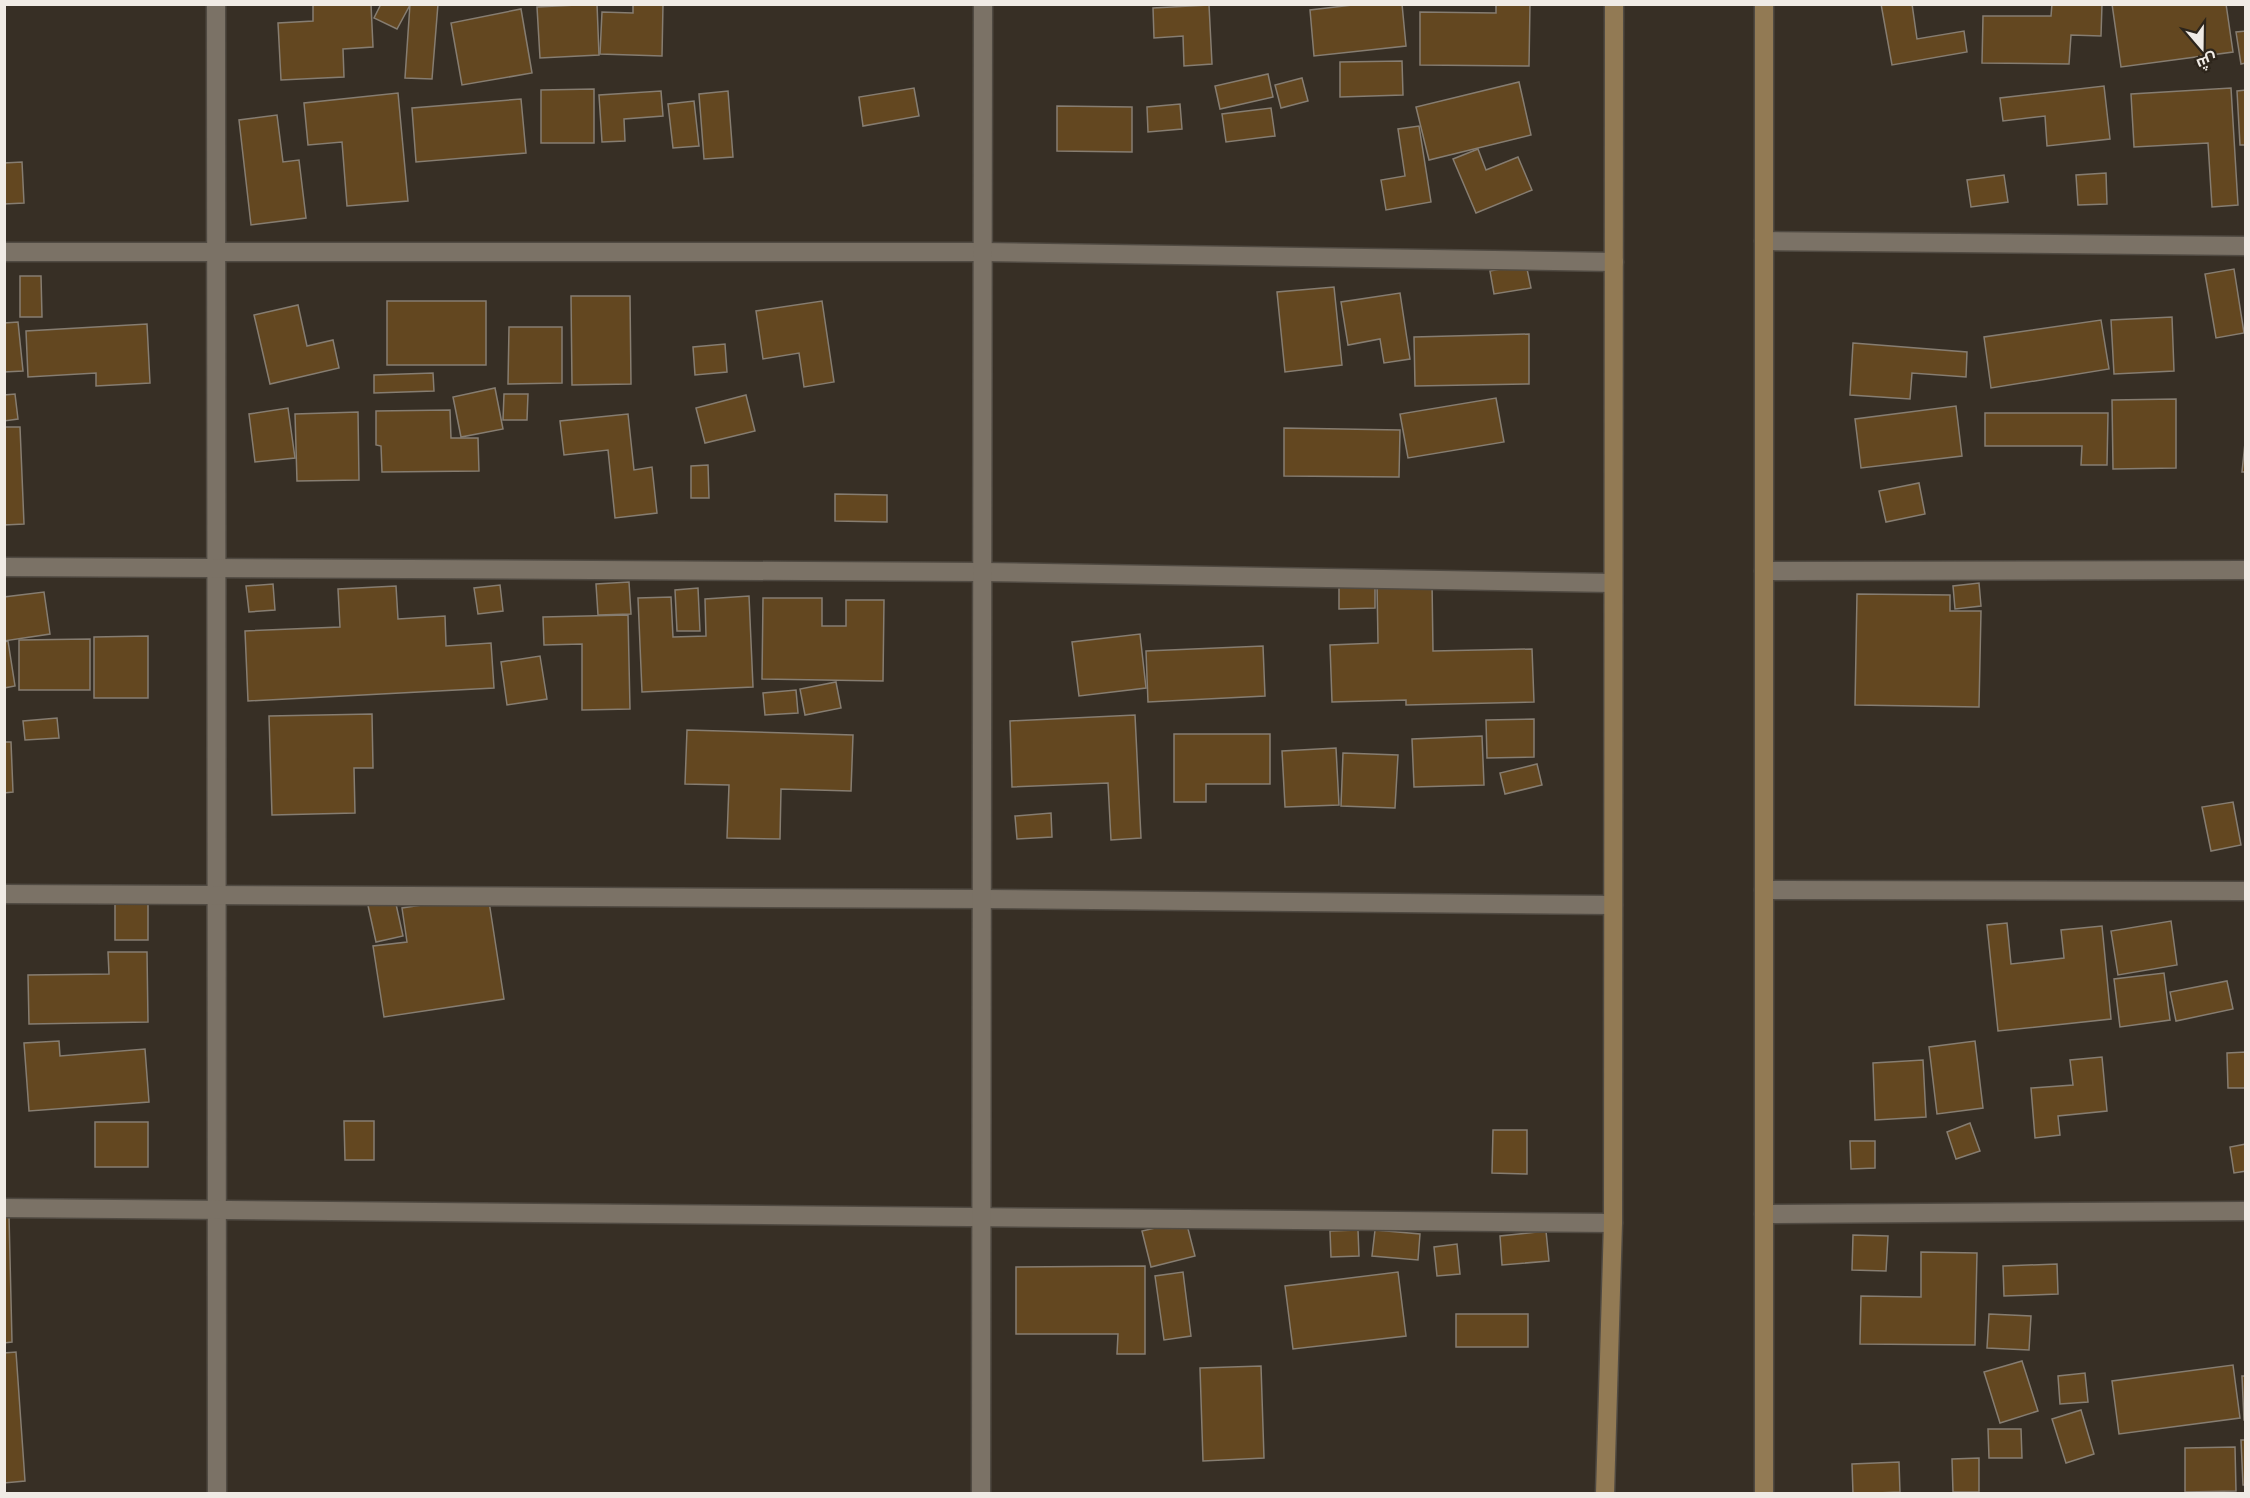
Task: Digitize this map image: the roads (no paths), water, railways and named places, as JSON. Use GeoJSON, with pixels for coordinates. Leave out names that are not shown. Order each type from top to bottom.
{"type":"FeatureCollection","features":[{"type":"Feature","properties":{"kind":"street"},"geometry":{"type":"LineString","coordinates":[[216,4],[217,1494]]}},
{"type":"Feature","properties":{"kind":"street"},"geometry":{"type":"LineString","coordinates":[[981,1494],[983,4]]}},
{"type":"Feature","properties":{"kind":"street"},"geometry":{"type":"LineString","coordinates":[[1605,1494],[1612,1223],[1614,4]]}},
{"type":"Feature","properties":{"kind":"street"},"geometry":{"type":"LineString","coordinates":[[1764,4],[1764,1494]]}},
{"type":"Feature","properties":{"kind":"street"},"geometry":{"type":"LineString","coordinates":[[1764,241],[2246,246]]}},
{"type":"Feature","properties":{"kind":"street"},"geometry":{"type":"LineString","coordinates":[[4,252],[983,252],[1614,262]]}},
{"type":"Feature","properties":{"kind":"street"},"geometry":{"type":"LineString","coordinates":[[4,567],[982,572],[1614,583]]}},
{"type":"Feature","properties":{"kind":"street"},"geometry":{"type":"LineString","coordinates":[[1764,571],[2246,570]]}},
{"type":"Feature","properties":{"kind":"street"},"geometry":{"type":"LineString","coordinates":[[1764,890],[2246,891]]}},
{"type":"Feature","properties":{"kind":"street"},"geometry":{"type":"LineString","coordinates":[[4,894],[982,898],[1613,905]]}},
{"type":"Feature","properties":{"kind":"street"},"geometry":{"type":"LineString","coordinates":[[4,1208],[1612,1223]]}},
{"type":"Feature","properties":{"kind":"street"},"geometry":{"type":"LineString","coordinates":[[1764,1214],[2246,1211]]}}]}
